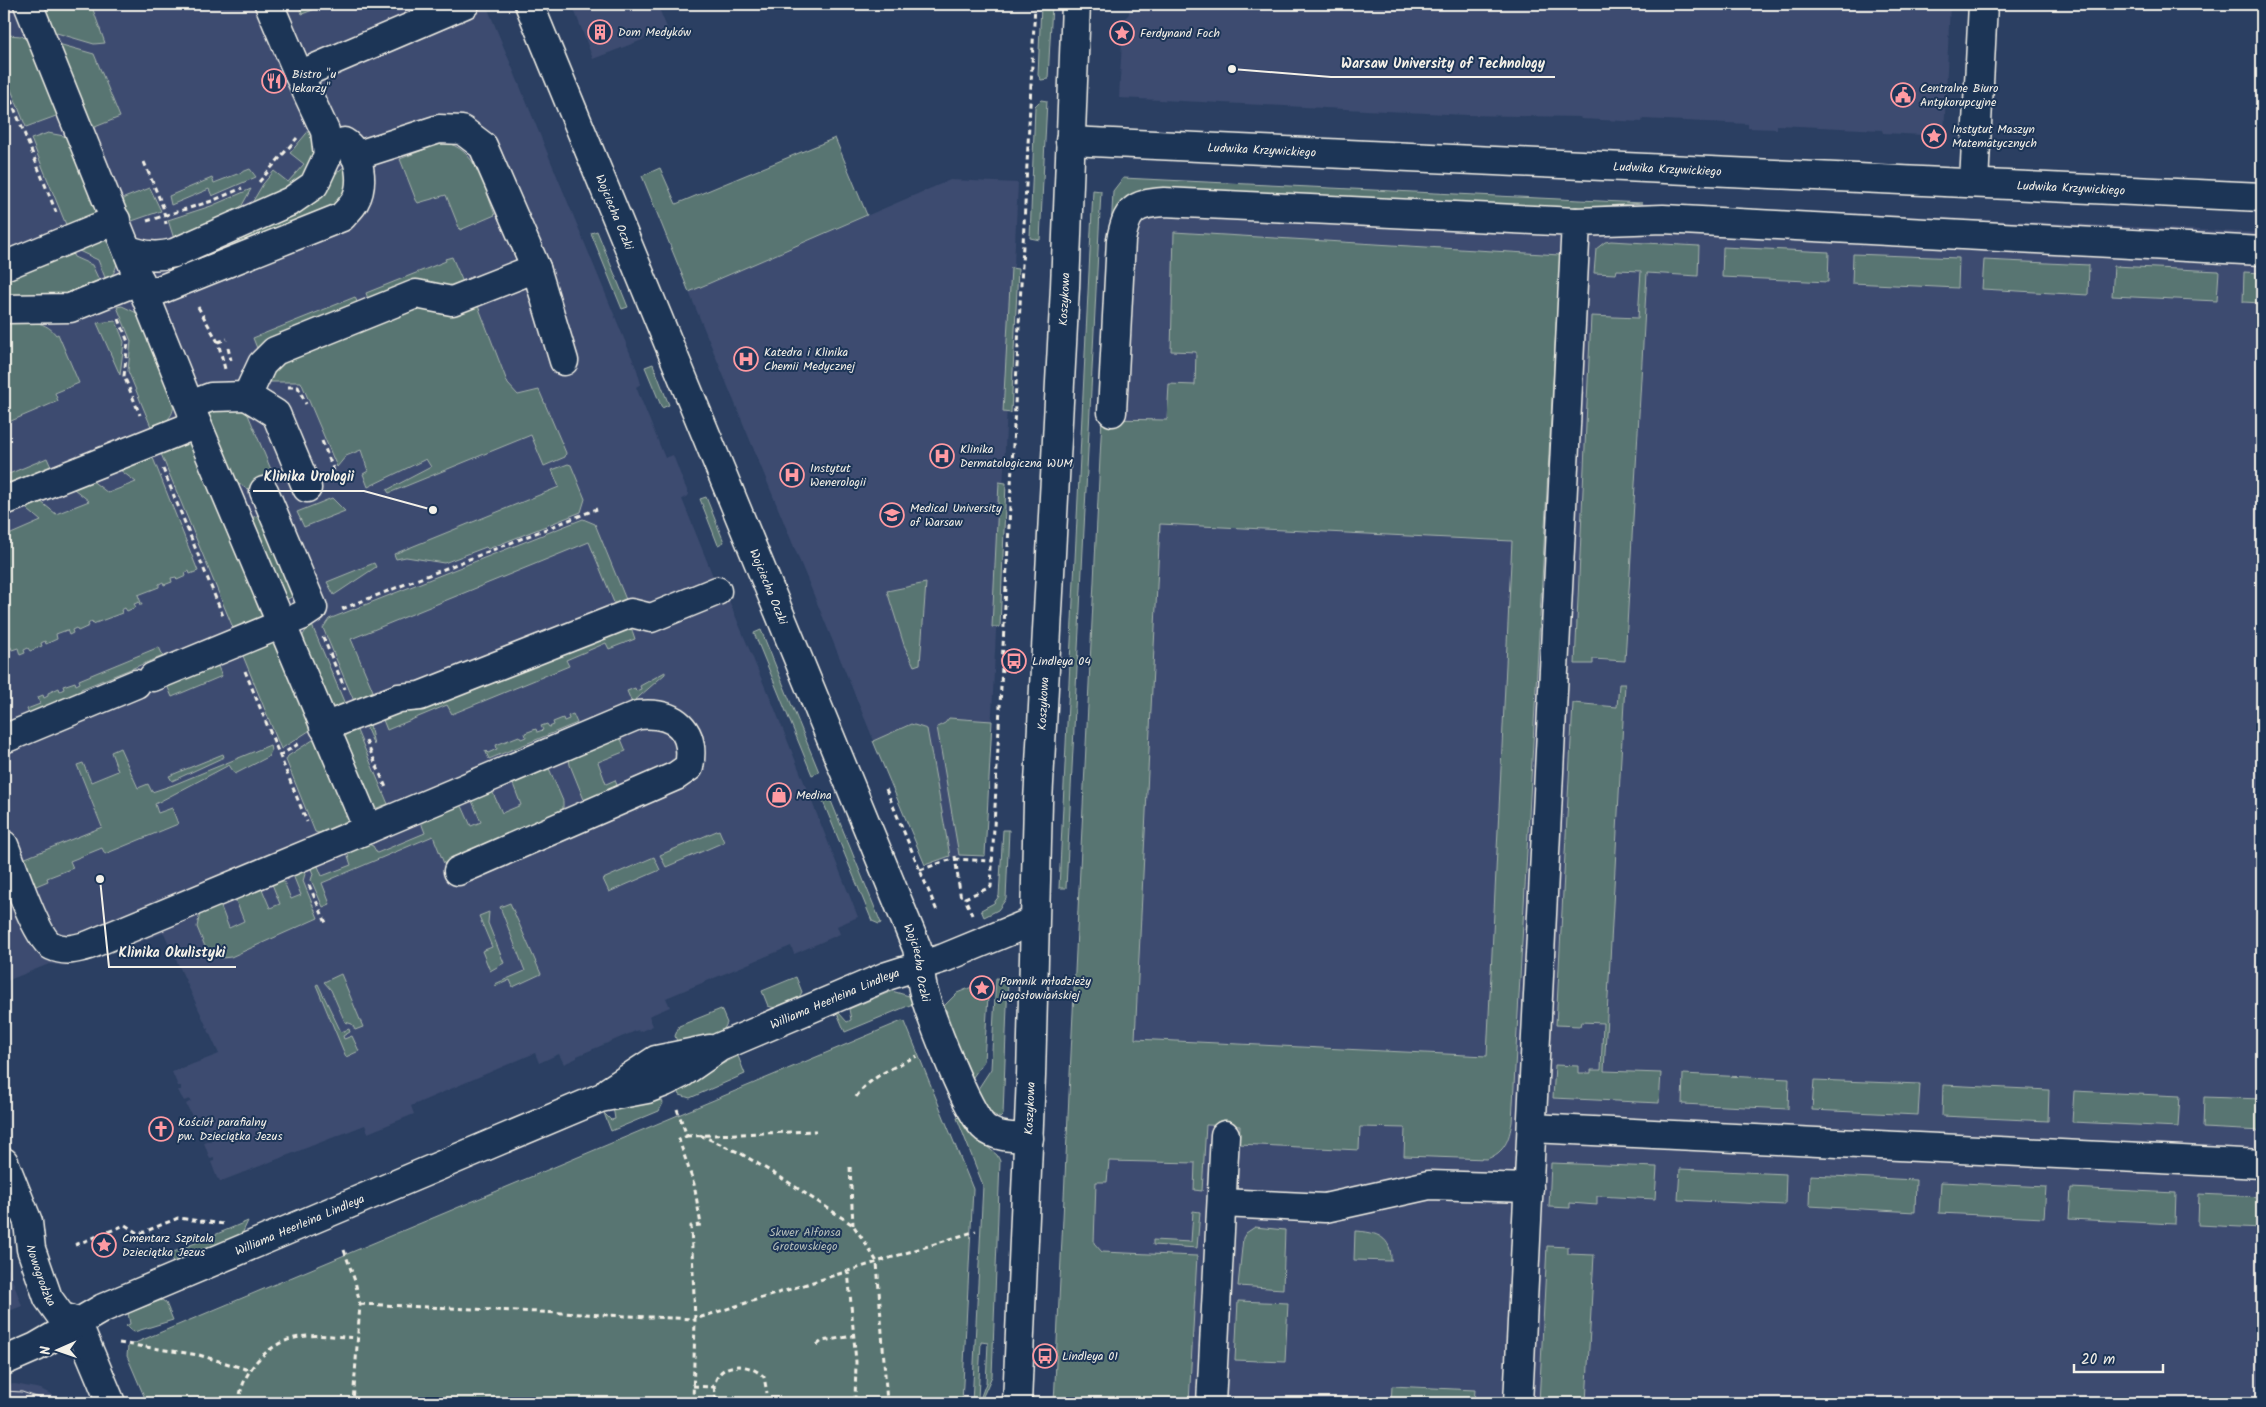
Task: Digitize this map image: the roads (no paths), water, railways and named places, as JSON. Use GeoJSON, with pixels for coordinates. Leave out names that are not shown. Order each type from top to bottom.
{"type":"FeatureCollection","features":[{"type":"Feature","properties":{"kind":"street"},"geometry":{"type":"LineString","coordinates":[[28,4],[128,222],[129,250],[193,414],[281,625],[316,732],[368,829]]}},
{"type":"Feature","properties":{"kind":"street"},"geometry":{"type":"LineString","coordinates":[[129,250],[148,256],[160,257],[174,253],[291,201],[314,185],[328,155],[312,133],[299,75],[269,4]]}},
{"type":"Feature","properties":{"kind":"street"},"geometry":{"type":"LineString","coordinates":[[299,75],[465,4]]}},
{"type":"Feature","properties":{"kind":"street","name":"Wojciecha Oczki"},"geometry":{"type":"LineString","coordinates":[[529,4],[916,948],[921,965],[922,984],[928,1005],[966,1098],[977,1120],[994,1134],[1028,1138]]}},
{"type":"Feature","properties":{"kind":"street","name":"Koszykowa"},"geometry":{"type":"LineString","coordinates":[[1017,1403],[1028,1138],[1038,802],[1065,287],[1076,4]]}},
{"type":"Feature","properties":{"kind":"street"},"geometry":{"type":"LineString","coordinates":[[1974,183],[1983,4]]}},
{"type":"Feature","properties":{"kind":"street"},"geometry":{"type":"LineString","coordinates":[[355,156],[439,129],[462,130],[483,146],[536,268],[564,362]]}},
{"type":"Feature","properties":{"kind":"street"},"geometry":{"type":"LineString","coordinates":[[4,310],[70,308],[143,287],[342,217],[356,200],[358,192],[361,176],[355,156],[348,145],[312,133]]}},
{"type":"Feature","properties":{"kind":"street","name":"Ludwika Krzywickiego"},"geometry":{"type":"LineString","coordinates":[[1070,141],[2262,197]]}},
{"type":"Feature","properties":{"kind":"street"},"geometry":{"type":"LineString","coordinates":[[1112,412],[1121,240],[1128,215],[1139,205],[1164,202],[1576,222],[1663,219],[2262,251]]}},
{"type":"Feature","properties":{"kind":"street"},"geometry":{"type":"LineString","coordinates":[[4,266],[128,222]]}},
{"type":"Feature","properties":{"kind":"street"},"geometry":{"type":"LineString","coordinates":[[1518,1403],[1576,222]]}},
{"type":"Feature","properties":{"kind":"street"},"geometry":{"type":"LineString","coordinates":[[247,396],[262,364],[275,350],[416,294],[452,301],[536,268]]}},
{"type":"Feature","properties":{"kind":"street"},"geometry":{"type":"LineString","coordinates":[[4,501],[193,414],[211,397],[247,396],[276,414],[304,482],[264,491],[230,504]]}},
{"type":"Feature","properties":{"kind":"street"},"geometry":{"type":"LineString","coordinates":[[4,739],[281,625],[302,616],[313,608],[264,491]]}},
{"type":"Feature","properties":{"kind":"street"},"geometry":{"type":"LineString","coordinates":[[316,732],[399,698],[420,696],[631,612],[652,618],[717,591]]}},
{"type":"Feature","properties":{"kind":"street"},"geometry":{"type":"LineString","coordinates":[[4,844],[39,932],[50,945],[69,951],[89,945],[638,716],[654,713],[682,726],[692,750],[690,767],[676,776],[458,871]]}},
{"type":"Feature","properties":{"kind":"street","name":"Williama Heerleina Lindleya"},"geometry":{"type":"LineString","coordinates":[[4,1361],[36,1347],[103,1308],[600,1098],[656,1060],[720,1047],[887,976],[1034,922]]}},
{"type":"Feature","properties":{"kind":"street"},"geometry":{"type":"LineString","coordinates":[[1532,1128],[2262,1164]]}},
{"type":"Feature","properties":{"kind":"street"},"geometry":{"type":"LineString","coordinates":[[1211,1403],[1225,1135]]}},
{"type":"Feature","properties":{"kind":"street","name":"Nowogrodzka"},"geometry":{"type":"LineString","coordinates":[[4,1162],[28,1222],[31,1249],[48,1298],[61,1316],[77,1322]]}},
{"type":"Feature","properties":{"kind":"street"},"geometry":{"type":"LineString","coordinates":[[1222,1203],[1325,1208],[1429,1184],[1529,1188]]}},
{"type":"Feature","properties":{"kind":"street"},"geometry":{"type":"LineString","coordinates":[[77,1322],[110,1403]]}},
{"type":"Feature","properties":{"kind":"tram line"},"geometry":{"type":"LineString","coordinates":[[4,1391],[22,1392],[54,1403]]}},
{"type":"Feature","properties":{"kind":"place","name":"Dom Medyków"},"geometry":{"type":"Point","coordinates":[600,32]}},
{"type":"Feature","properties":{"kind":"place","name":"Ferdynand Foch"},"geometry":{"type":"Point","coordinates":[1122,33]}},
{"type":"Feature","properties":{"kind":"place","name":"Warsaw University of Technology"},"geometry":{"type":"Point","coordinates":[1232,69]}},
{"type":"Feature","properties":{"kind":"place","name":"Bistro \"u lekarzy\""},"geometry":{"type":"Point","coordinates":[274,81]}},
{"type":"Feature","properties":{"kind":"place","name":"Centralne Biuro Antykorupcyjne"},"geometry":{"type":"Point","coordinates":[1903,95]}},
{"type":"Feature","properties":{"kind":"place","name":"Instytut Maszyn Matematycznych"},"geometry":{"type":"Point","coordinates":[1934,136]}},
{"type":"Feature","properties":{"kind":"place","name":"Katedra i Klinika Chemii Medycznej"},"geometry":{"type":"Point","coordinates":[746,359]}},
{"type":"Feature","properties":{"kind":"place","name":"Klinika Dermatologiczna WUM"},"geometry":{"type":"Point","coordinates":[942,456]}},
{"type":"Feature","properties":{"kind":"place","name":"Instytut Wenerologii"},"geometry":{"type":"Point","coordinates":[792,475]}},
{"type":"Feature","properties":{"kind":"place","name":"Klinika Urologii"},"geometry":{"type":"Point","coordinates":[433,510]}},
{"type":"Feature","properties":{"kind":"place","name":"Medical University of Warsaw"},"geometry":{"type":"Point","coordinates":[892,515]}},
{"type":"Feature","properties":{"kind":"place","name":"Lindleya 04"},"geometry":{"type":"Point","coordinates":[1014,661]}},
{"type":"Feature","properties":{"kind":"place","name":"Medina"},"geometry":{"type":"Point","coordinates":[779,795]}},
{"type":"Feature","properties":{"kind":"place","name":"Klinika Okulistyki"},"geometry":{"type":"Point","coordinates":[100,879]}},
{"type":"Feature","properties":{"kind":"place","name":"Pomnik młodzieży jugosłowiańskiej"},"geometry":{"type":"Point","coordinates":[982,988]}},
{"type":"Feature","properties":{"kind":"place","name":"Kościół parafialny pw. Dzieciątka Jezus"},"geometry":{"type":"Point","coordinates":[161,1129]}},
{"type":"Feature","properties":{"kind":"place","name":"Cmentarz Szpitala Dzieciątka Jezus"},"geometry":{"type":"Point","coordinates":[104,1245]}},
{"type":"Feature","properties":{"kind":"place","name":"Lindleya 01"},"geometry":{"type":"Point","coordinates":[1045,1356]}},
{"type":"Feature","properties":{"kind":"park label","name":"Skwer Alfonsa Grotowskiego"},"geometry":{"type":"Point","coordinates":[805,1239]}}]}
